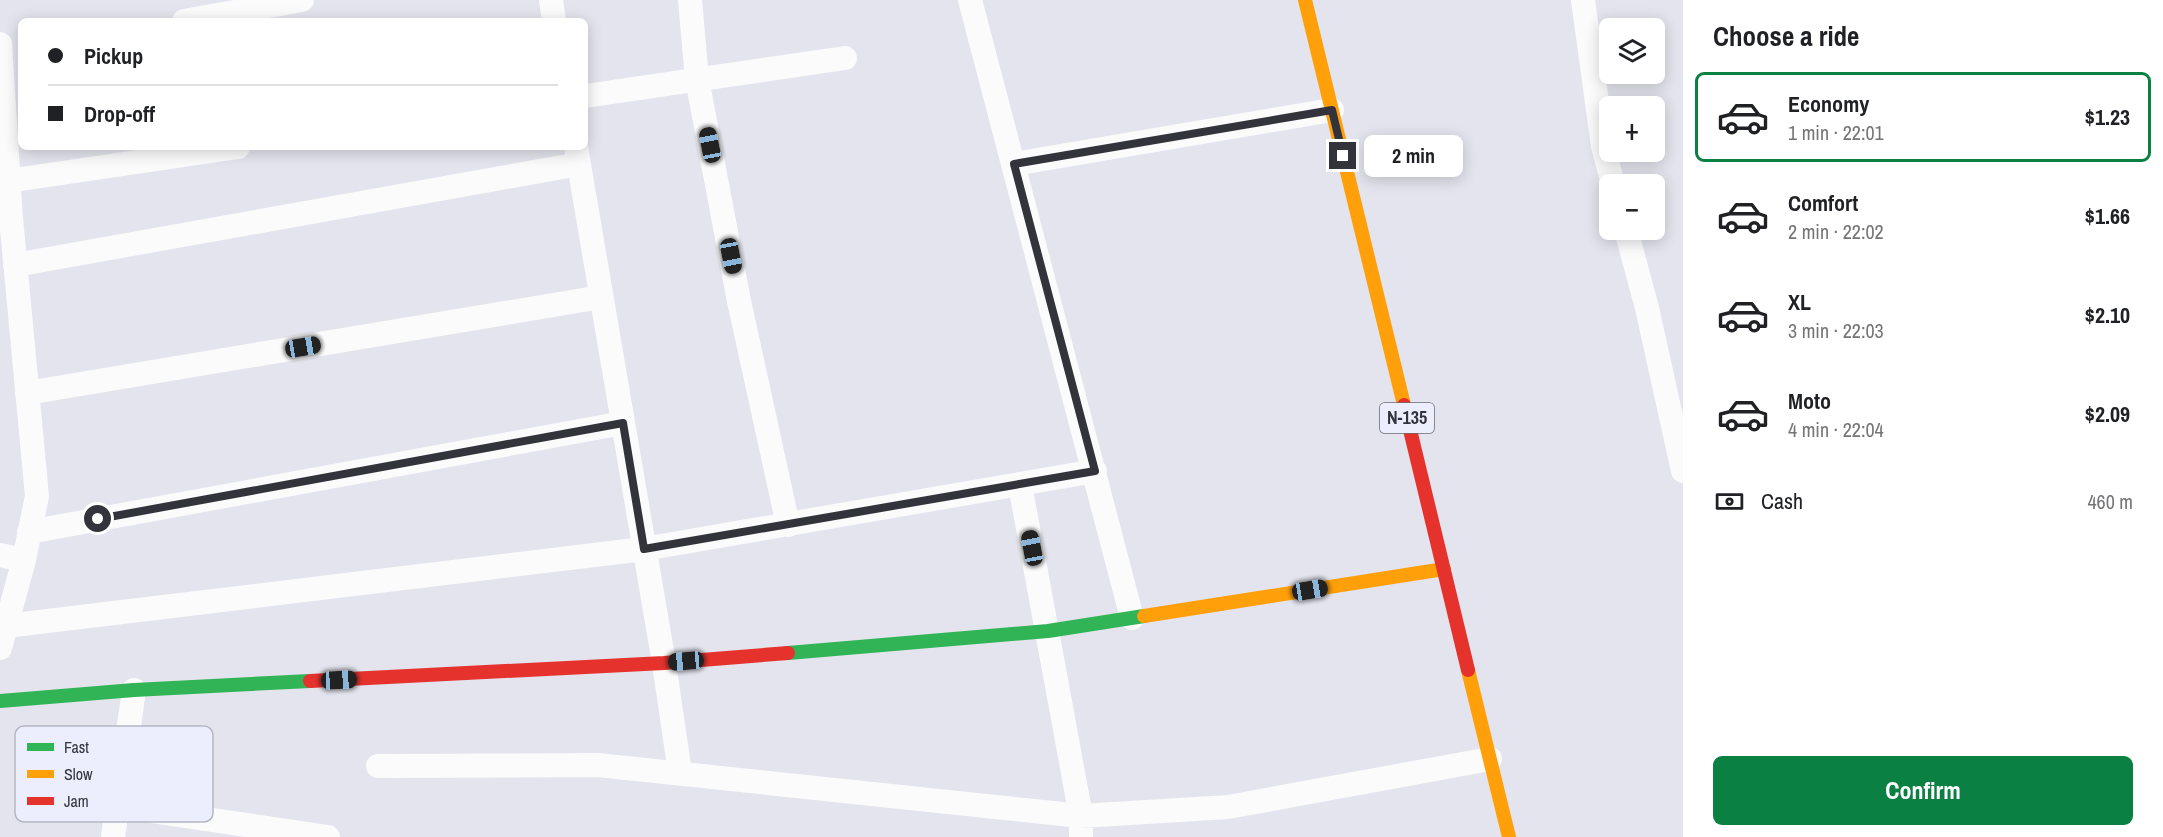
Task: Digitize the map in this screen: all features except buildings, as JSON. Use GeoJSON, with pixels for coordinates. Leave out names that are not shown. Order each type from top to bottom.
{"type":"FeatureCollection","features":[{"type":"Feature","properties":{"kind":"main road","name":"N-135"},"geometry":{"type":"LineString","coordinates":[[1305,0],[1509,837]]}},
{"type":"Feature","properties":{"kind":"main road"},"geometry":{"type":"LineString","coordinates":[[0,701],[134,690],[663,663],[1048,631],[1444,569]]}},
{"type":"Feature","properties":{"kind":"street"},"geometry":{"type":"LineString","coordinates":[[201,18],[302,0]]}},
{"type":"Feature","properties":{"kind":"street"},"geometry":{"type":"LineString","coordinates":[[551,0],[554,18]]}},
{"type":"Feature","properties":{"kind":"street"},"geometry":{"type":"LineString","coordinates":[[690,0],[697,79],[739,301],[788,525]]}},
{"type":"Feature","properties":{"kind":"street"},"geometry":{"type":"LineString","coordinates":[[970,0],[1132,618]]}},
{"type":"Feature","properties":{"kind":"street"},"geometry":{"type":"LineString","coordinates":[[1583,0],[1603,146],[1610,174]]}},
{"type":"Feature","properties":{"kind":"street"},"geometry":{"type":"LineString","coordinates":[[0,44],[8,180],[37,496],[24,560],[3,637],[644,549],[1095,471]]}},
{"type":"Feature","properties":{"kind":"street"},"geometry":{"type":"LineString","coordinates":[[1,54],[18,51]]}},
{"type":"Feature","properties":{"kind":"street"},"geometry":{"type":"LineString","coordinates":[[588,96],[845,58]]}},
{"type":"Feature","properties":{"kind":"street"},"geometry":{"type":"LineString","coordinates":[[1014,164],[1332,110]]}},
{"type":"Feature","properties":{"kind":"street"},"geometry":{"type":"LineString","coordinates":[[8,180],[217,150]]}},
{"type":"Feature","properties":{"kind":"street"},"geometry":{"type":"LineString","coordinates":[[15,265],[577,156],[680,773]]}},
{"type":"Feature","properties":{"kind":"street"},"geometry":{"type":"LineString","coordinates":[[1629,240],[1647,308],[1683,471]]}},
{"type":"Feature","properties":{"kind":"street"},"geometry":{"type":"LineString","coordinates":[[27,393],[601,297]]}},
{"type":"Feature","properties":{"kind":"street"},"geometry":{"type":"LineString","coordinates":[[30,532],[623,423]]}},
{"type":"Feature","properties":{"kind":"street"},"geometry":{"type":"LineString","coordinates":[[1020,485],[1048,631],[1081,827]]}},
{"type":"Feature","properties":{"kind":"street"},"geometry":{"type":"LineString","coordinates":[[0,555],[24,560]]}},
{"type":"Feature","properties":{"kind":"street"},"geometry":{"type":"LineString","coordinates":[[129,726],[134,690]]}},
{"type":"Feature","properties":{"kind":"street"},"geometry":{"type":"LineString","coordinates":[[378,766],[598,765],[680,773],[1081,827],[1228,807],[1490,759]]}},
{"type":"Feature","properties":{"kind":"street"},"geometry":{"type":"LineString","coordinates":[[213,820],[328,837]]}},
{"type":"Feature","properties":{"kind":"street"},"geometry":{"type":"LineString","coordinates":[[113,837],[115,822]]}},
{"type":"Feature","properties":{"kind":"traffic: fast"},"geometry":{"type":"LineString","coordinates":[[788,653],[1048,631],[1144,616]]}},
{"type":"Feature","properties":{"kind":"traffic: fast"},"geometry":{"type":"LineString","coordinates":[[0,701],[134,690],[310,681]]}},
{"type":"Feature","properties":{"kind":"traffic: slow"},"geometry":{"type":"LineString","coordinates":[[1305,0],[1404,405]]}},
{"type":"Feature","properties":{"kind":"traffic: slow"},"geometry":{"type":"LineString","coordinates":[[1144,616],[1444,569]]}},
{"type":"Feature","properties":{"kind":"traffic: slow"},"geometry":{"type":"LineString","coordinates":[[1468,670],[1509,837]]}},
{"type":"Feature","properties":{"kind":"traffic: jam"},"geometry":{"type":"LineString","coordinates":[[1404,405],[1468,670]]}},
{"type":"Feature","properties":{"kind":"traffic: jam"},"geometry":{"type":"LineString","coordinates":[[310,681],[664,663],[788,653]]}},
{"type":"Feature","properties":{"kind":"route"},"geometry":{"type":"LineString","coordinates":[[98,519],[623,423],[644,549],[1095,471],[1014,164],[1332,110],[1343,156]]}}]}
